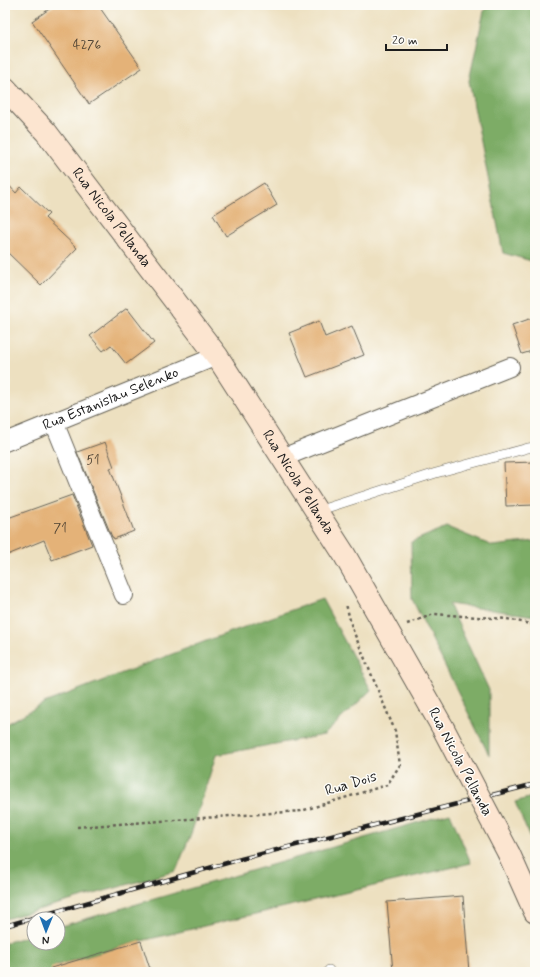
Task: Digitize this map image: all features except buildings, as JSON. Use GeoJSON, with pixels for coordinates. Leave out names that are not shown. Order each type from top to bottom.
{"type":"FeatureCollection","features":[{"type":"Feature","properties":{"kind":"main road","name":"Rua Nicola Pellanda"},"geometry":{"type":"LineString","coordinates":[[5,88],[46,132],[217,356],[317,511],[344,554],[443,728],[509,854],[535,912]]}},
{"type":"Feature","properties":{"kind":"street","name":"Rua Estanislau Selenko"},"geometry":{"type":"LineString","coordinates":[[5,442],[217,356]]}},
{"type":"Feature","properties":{"kind":"street"},"geometry":{"type":"LineString","coordinates":[[282,458],[510,367]]}},
{"type":"Feature","properties":{"kind":"street"},"geometry":{"type":"LineString","coordinates":[[54,422],[124,595]]}},
{"type":"Feature","properties":{"kind":"lane"},"geometry":{"type":"LineString","coordinates":[[317,511],[436,473],[535,447]]}},
{"type":"Feature","properties":{"kind":"path","name":"Rua Dois"},"geometry":{"type":"LineString","coordinates":[[77,827],[301,811],[387,785],[400,765],[395,731],[352,628],[345,598]]}},
{"type":"Feature","properties":{"kind":"path"},"geometry":{"type":"LineString","coordinates":[[388,631],[434,614],[507,619],[535,625]]}},
{"type":"Feature","properties":{"kind":"green space"},"geometry":{"type":"Polygon","coordinates":[[[491,5],[535,5],[535,262],[503,253],[469,81],[484,11],[491,5]]]}},
{"type":"Feature","properties":{"kind":"green space"},"geometry":{"type":"Polygon","coordinates":[[[447,527],[493,546],[535,541],[535,616],[449,604],[489,690],[489,755],[412,599],[411,542],[447,527]]]}},
{"type":"Feature","properties":{"kind":"green space"},"geometry":{"type":"Polygon","coordinates":[[[322,599],[371,690],[324,735],[216,755],[192,831],[176,871],[34,911],[26,911],[26,913],[5,919],[5,725],[44,703],[214,638],[322,599]]]}},
{"type":"Feature","properties":{"kind":"green space"},"geometry":{"type":"Polygon","coordinates":[[[535,796],[535,850],[515,802],[535,796]]]}},
{"type":"Feature","properties":{"kind":"green space"},"geometry":{"type":"Polygon","coordinates":[[[450,813],[471,863],[141,941],[54,966],[55,972],[5,972],[5,943],[26,936],[26,951],[66,951],[66,925],[450,813]]]}},
{"type":"Feature","properties":{"kind":"railway"},"geometry":{"type":"LineString","coordinates":[[5,926],[241,859],[535,784]]}}]}
